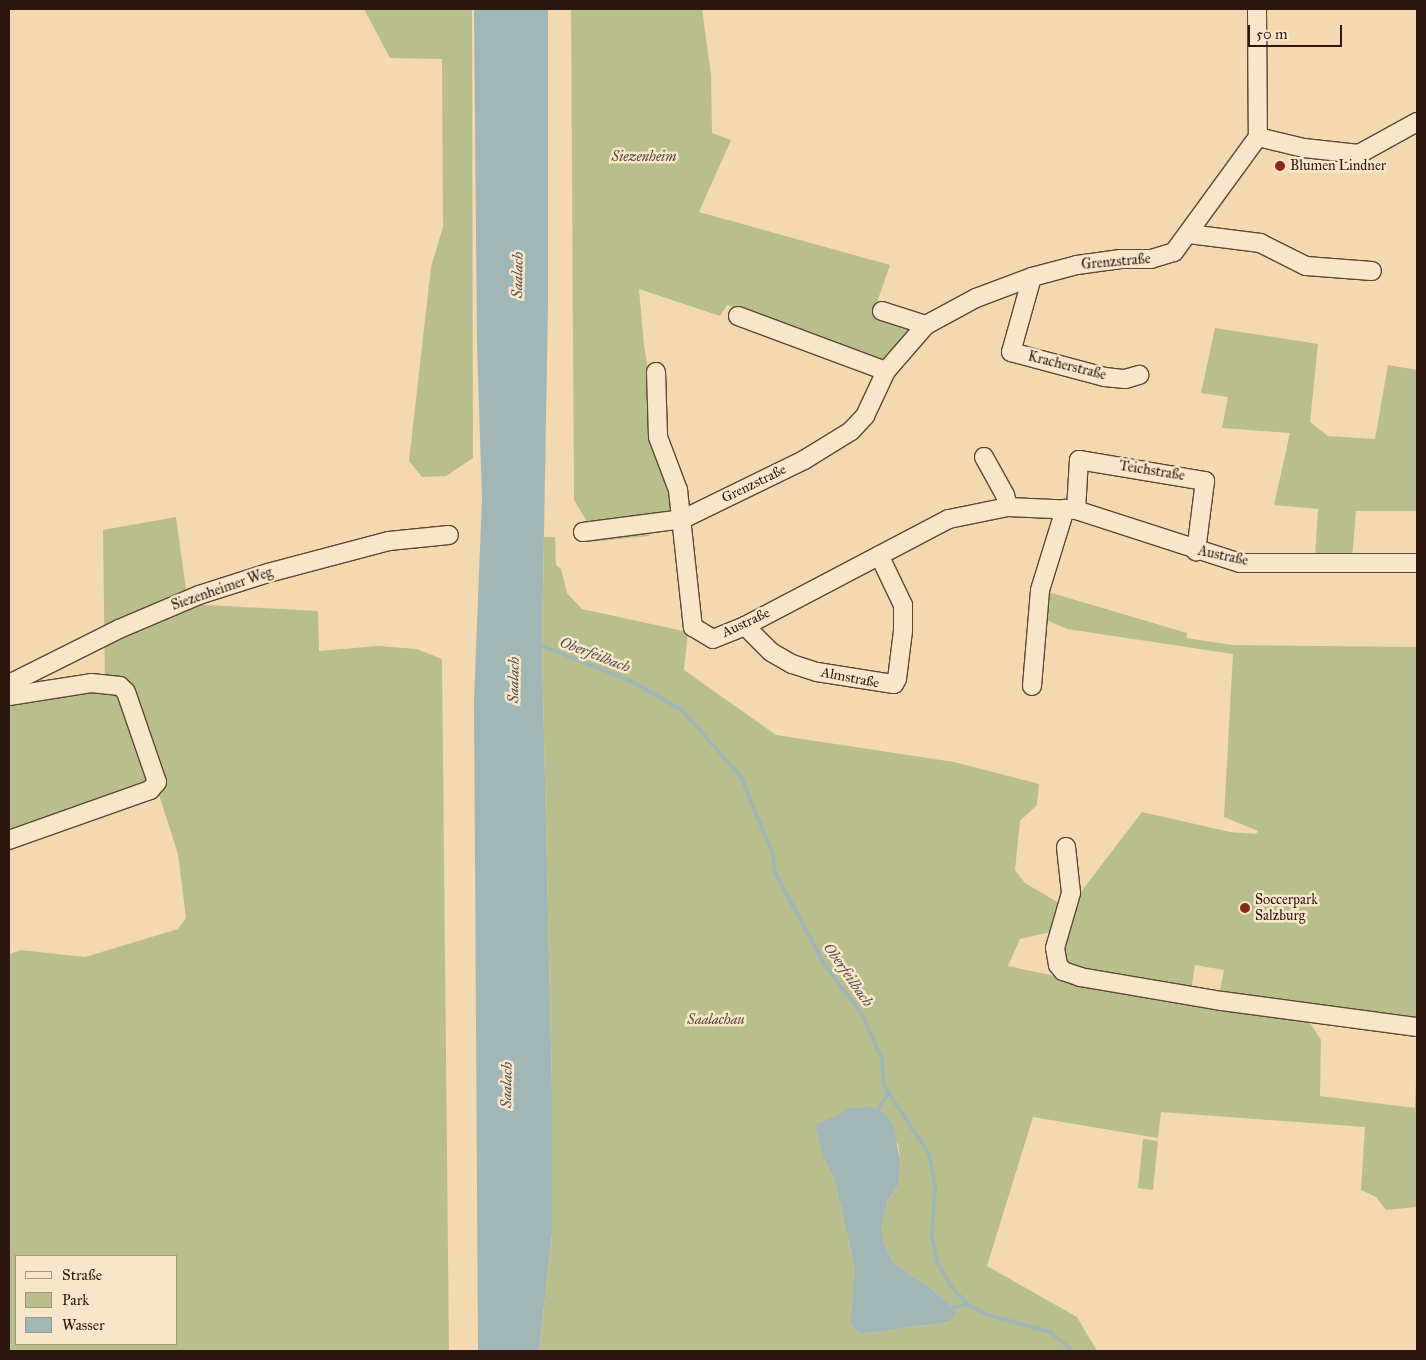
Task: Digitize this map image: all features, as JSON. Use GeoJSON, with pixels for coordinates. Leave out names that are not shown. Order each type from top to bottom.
{"type":"FeatureCollection","features":[{"type":"Feature","properties":{"kind":"street"},"geometry":{"type":"LineString","coordinates":[[1257,9],[1258,137],[1304,148],[1359,154],[1417,122]]}},
{"type":"Feature","properties":{"kind":"street","name":"Grenzstraße"},"geometry":{"type":"LineString","coordinates":[[583,532],[683,519],[804,460],[851,432],[866,416],[886,371],[926,325],[976,298],[1032,276],[1100,260],[1165,257],[1182,245],[1210,199],[1258,137]]}},
{"type":"Feature","properties":{"kind":"street"},"geometry":{"type":"LineString","coordinates":[[1190,234],[1260,243],[1306,266],[1372,271]]}},
{"type":"Feature","properties":{"kind":"street","name":"Kracherstraße"},"geometry":{"type":"LineString","coordinates":[[1032,276],[1011,352],[1105,377],[1125,379],[1139,375]]}},
{"type":"Feature","properties":{"kind":"street"},"geometry":{"type":"LineString","coordinates":[[882,311],[926,325]]}},
{"type":"Feature","properties":{"kind":"street"},"geometry":{"type":"LineString","coordinates":[[738,316],[886,371]]}},
{"type":"Feature","properties":{"kind":"street","name":"Austraße"},"geometry":{"type":"LineString","coordinates":[[656,372],[658,437],[678,490],[683,519],[693,627],[713,638],[745,626],[949,519],[1008,507],[1071,510],[1196,551],[1240,563],[1417,563]]}},
{"type":"Feature","properties":{"kind":"street"},"geometry":{"type":"LineString","coordinates":[[984,457],[1005,495],[1008,507]]}},
{"type":"Feature","properties":{"kind":"street","name":"Teichstraße"},"geometry":{"type":"LineString","coordinates":[[1071,510],[1079,460],[1205,481],[1196,551]]}},
{"type":"Feature","properties":{"kind":"street"},"geometry":{"type":"LineString","coordinates":[[1032,686],[1040,590],[1071,510]]}},
{"type":"Feature","properties":{"kind":"street","name":"Siezenheimer Weg"},"geometry":{"type":"LineString","coordinates":[[9,684],[119,629],[199,595],[268,573],[389,541],[449,535]]}},
{"type":"Feature","properties":{"kind":"street","name":"Almstraße"},"geometry":{"type":"LineString","coordinates":[[745,626],[771,652],[792,664],[817,672],[894,684],[897,679],[902,640],[903,606],[879,555]]}},
{"type":"Feature","properties":{"kind":"street"},"geometry":{"type":"LineString","coordinates":[[9,696],[91,683],[120,686],[126,692],[157,782],[150,790],[9,840]]}},
{"type":"Feature","properties":{"kind":"street"},"geometry":{"type":"LineString","coordinates":[[1066,847],[1071,893],[1055,948],[1058,965],[1064,971],[1080,977],[1222,1001],[1417,1027]]}},
{"type":"Feature","properties":{"kind":"green space"},"geometry":{"type":"Polygon","coordinates":[[[364,9],[472,9],[473,458],[446,476],[422,477],[409,461],[431,267],[443,227],[442,59],[390,58],[364,9]]]}},
{"type":"Feature","properties":{"kind":"green space","name":"Siezenheim"},"geometry":{"type":"Polygon","coordinates":[[[571,9],[702,9],[711,75],[712,133],[731,140],[699,212],[890,265],[873,314],[912,326],[880,364],[727,305],[720,316],[639,289],[644,345],[653,399],[653,436],[675,513],[646,516],[649,536],[590,542],[590,527],[574,500],[571,9]]]}},
{"type":"Feature","properties":{"kind":"green space"},"geometry":{"type":"Polygon","coordinates":[[[1215,328],[1318,344],[1310,422],[1328,436],[1375,439],[1388,365],[1417,370],[1417,511],[1356,511],[1352,559],[1315,559],[1318,509],[1274,505],[1290,433],[1222,428],[1228,397],[1201,393],[1215,328]]]}},
{"type":"Feature","properties":{"kind":"green space"},"geometry":{"type":"Polygon","coordinates":[[[176,517],[188,604],[318,611],[319,651],[378,646],[417,649],[442,659],[449,1351],[9,1351],[9,954],[21,950],[85,957],[178,929],[186,918],[178,854],[158,792],[9,845],[9,696],[105,682],[103,530],[176,517]]]}},
{"type":"Feature","properties":{"kind":"green space","name":"Saalachau"},"geometry":{"type":"Polygon","coordinates":[[[544,537],[555,537],[556,565],[561,569],[567,593],[582,609],[688,632],[684,670],[776,735],[954,762],[1039,784],[1037,805],[1020,821],[1015,870],[1025,883],[1064,906],[1055,931],[1020,939],[1008,966],[1193,1005],[1308,1020],[1321,1040],[1320,1096],[1415,1108],[1417,1055],[1417,1207],[1386,1210],[1376,1197],[1361,1190],[1365,1127],[1161,1112],[1158,1138],[1033,1117],[987,1266],[1077,1317],[1097,1351],[539,1351],[552,1234],[552,1088],[542,647],[544,537]],[[898,1143],[824,1159],[834,1179],[855,1269],[854,1329],[862,1334],[948,1322],[952,1306],[929,1287],[893,1263],[885,1244],[881,1230],[888,1200],[898,1186],[901,1165],[898,1143]]]}},
{"type":"Feature","properties":{"kind":"green space"},"geometry":{"type":"Polygon","coordinates":[[[1045,591],[1187,633],[1186,638],[1233,645],[1417,647],[1417,1023],[1219,996],[1224,970],[1195,965],[1191,992],[1072,971],[1061,961],[1060,948],[1080,893],[1142,812],[1230,832],[1256,834],[1258,831],[1224,817],[1233,654],[1067,629],[1042,618],[1045,591]]]}},
{"type":"Feature","properties":{"kind":"green space"},"geometry":{"type":"Polygon","coordinates":[[[1143,1139],[1158,1141],[1153,1190],[1138,1188],[1143,1139]]]}},
{"type":"Feature","properties":{"kind":"water","name":"Saalach"},"geometry":{"type":"Polygon","coordinates":[[[474,9],[548,9],[548,304],[542,647],[552,1088],[552,1234],[539,1351],[478,1351],[474,700],[482,498],[477,345],[474,9]]]}},
{"type":"Feature","properties":{"kind":"water"},"geometry":{"type":"Polygon","coordinates":[[[871,1107],[883,1112],[893,1124],[901,1165],[898,1186],[888,1200],[881,1230],[885,1244],[893,1263],[929,1287],[952,1306],[956,1314],[948,1322],[862,1334],[854,1329],[851,1321],[855,1269],[834,1179],[824,1159],[815,1125],[851,1108],[871,1107]]]}},
{"type":"Feature","properties":{"kind":"waterway","name":"Oberfeilbach"},"geometry":{"type":"LineString","coordinates":[[540,645],[633,682],[682,710],[741,777],[773,855],[775,873],[825,965],[862,1014],[882,1059],[884,1086],[929,1154],[935,1186],[932,1236],[937,1262],[951,1286],[967,1304],[985,1314],[1050,1332],[1073,1351]]}},
{"type":"Feature","properties":{"kind":"waterway"},"geometry":{"type":"LineString","coordinates":[[875,1114],[888,1093]]}},
{"type":"Feature","properties":{"kind":"waterway"},"geometry":{"type":"LineString","coordinates":[[948,1309],[967,1304]]}},
{"type":"Feature","properties":{"kind":"place","name":"Blumen Lindner"},"geometry":{"type":"Point","coordinates":[1280,166]}},
{"type":"Feature","properties":{"kind":"place","name":"Soccerpark Salzburg"},"geometry":{"type":"Point","coordinates":[1245,908]}}]}
